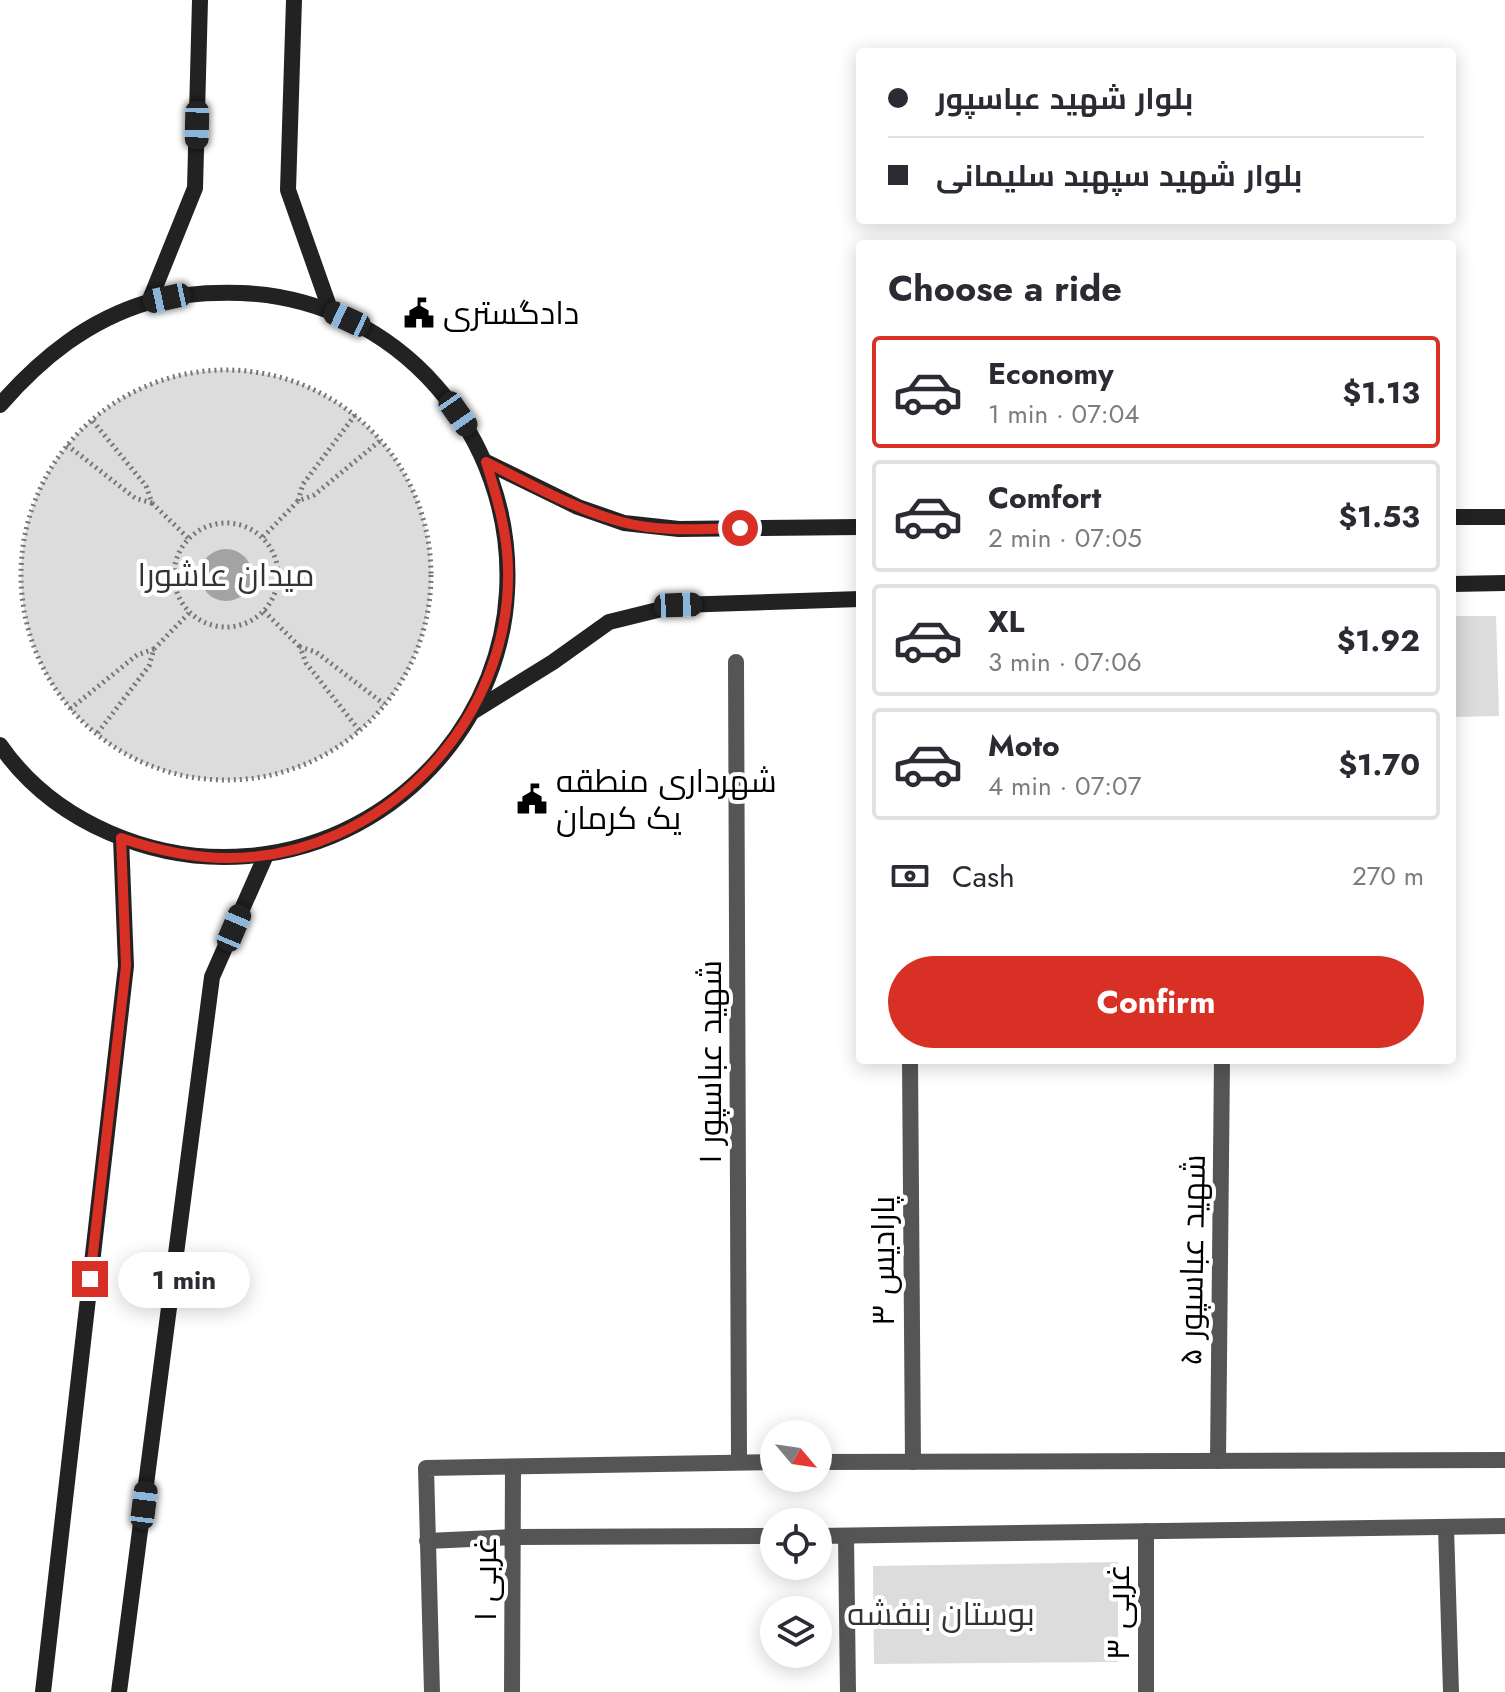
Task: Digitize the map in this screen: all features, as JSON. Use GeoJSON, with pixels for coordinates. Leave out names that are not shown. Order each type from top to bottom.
{"type":"FeatureCollection","features":[{"type":"Feature","properties":{"kind":"main road"},"geometry":{"type":"LineString","coordinates":[[149,302],[195,188],[200,0]]}},
{"type":"Feature","properties":{"kind":"main road"},"geometry":{"type":"LineString","coordinates":[[294,0],[288,190],[331,312]]}},
{"type":"Feature","properties":{"kind":"main road"},"geometry":{"type":"LineString","coordinates":[[0,405],[51,353],[114,315],[149,302],[185,294],[259,294],[296,300],[331,312],[364,327],[423,371],[469,429],[486,462],[497,497],[506,533],[508,583],[499,644],[488,679],[452,743],[401,797],[337,835],[302,847],[266,855],[229,858],[156,850],[87,822],[57,803],[29,778],[0,745]]}},
{"type":"Feature","properties":{"kind":"main road"},"geometry":{"type":"LineString","coordinates":[[486,462],[578,507],[624,523],[679,529],[856,527]]}},
{"type":"Feature","properties":{"kind":"main road"},"geometry":{"type":"LineString","coordinates":[[1456,517],[1505,517]]}},
{"type":"Feature","properties":{"kind":"main road"},"geometry":{"type":"LineString","coordinates":[[1456,584],[1505,583]]}},
{"type":"Feature","properties":{"kind":"main road"},"geometry":{"type":"LineString","coordinates":[[472,712],[553,662],[609,622],[678,605],[856,599]]}},
{"type":"Feature","properties":{"kind":"main road"},"geometry":{"type":"LineString","coordinates":[[43,1692],[126,966],[121,838]]}},
{"type":"Feature","properties":{"kind":"main road"},"geometry":{"type":"LineString","coordinates":[[119,1692],[212,977],[266,855]]}},
{"type":"Feature","properties":{"kind":"street","name":"شهید عباسپور ۱"},"geometry":{"type":"LineString","coordinates":[[736,662],[739,1462]]}},
{"type":"Feature","properties":{"kind":"street","name":"پارادیس ۳"},"geometry":{"type":"LineString","coordinates":[[910,1064],[913,1462]]}},
{"type":"Feature","properties":{"kind":"street","name":"شهید عباسپور ۵"},"geometry":{"type":"LineString","coordinates":[[1218,1461],[1222,1064]]}},
{"type":"Feature","properties":{"kind":"street"},"geometry":{"type":"LineString","coordinates":[[832,1462],[1505,1460]]}},
{"type":"Feature","properties":{"kind":"street"},"geometry":{"type":"LineString","coordinates":[[513,1467],[760,1462]]}},
{"type":"Feature","properties":{"kind":"street","name":"۱ غربی"},"geometry":{"type":"LineString","coordinates":[[432,1692],[426,1468],[513,1467],[512,1692]]}},
{"type":"Feature","properties":{"kind":"street"},"geometry":{"type":"LineString","coordinates":[[832,1536],[1505,1526]]}},
{"type":"Feature","properties":{"kind":"street"},"geometry":{"type":"LineString","coordinates":[[1446,1527],[1451,1692]]}},
{"type":"Feature","properties":{"kind":"street","name":"۳ غربی"},"geometry":{"type":"LineString","coordinates":[[1146,1531],[1146,1692]]}},
{"type":"Feature","properties":{"kind":"street"},"geometry":{"type":"LineString","coordinates":[[427,1541],[513,1537],[760,1536]]}},
{"type":"Feature","properties":{"kind":"street"},"geometry":{"type":"LineString","coordinates":[[846,1536],[848,1692]]}},
{"type":"Feature","properties":{"kind":"path"},"geometry":{"type":"LineString","coordinates":[[224,369],[259,372],[293,381],[326,395],[355,415],[381,440],[402,469],[418,502],[427,536],[431,571],[428,607],[419,642],[404,674],[384,704],[359,730],[330,751],[298,767],[264,776],[228,780],[193,778],[158,769],[96,735],[70,709],[50,681],[34,648],[25,614],[21,578],[23,542],[33,508],[47,475],[67,445],[92,420],[153,383],[188,373],[224,369]]}},
{"type":"Feature","properties":{"kind":"path"},"geometry":{"type":"LineString","coordinates":[[298,501],[303,484],[355,415]]}},
{"type":"Feature","properties":{"kind":"path"},"geometry":{"type":"LineString","coordinates":[[92,420],[146,486],[152,503],[188,538]]}},
{"type":"Feature","properties":{"kind":"path"},"geometry":{"type":"LineString","coordinates":[[263,537],[298,501],[314,495],[381,440]]}},
{"type":"Feature","properties":{"kind":"path"},"geometry":{"type":"LineString","coordinates":[[67,445],[135,498],[152,503]]}},
{"type":"Feature","properties":{"kind":"path"},"geometry":{"type":"LineString","coordinates":[[217,522],[233,522],[249,527],[263,537],[273,550],[278,566],[278,582],[273,598],[264,611],[250,622],[235,627],[218,627],[202,622],[189,613],[179,600],[173,567],[178,551],[188,538],[201,528],[217,522]]}},
{"type":"Feature","properties":{"kind":"path"},"geometry":{"type":"LineString","coordinates":[[264,611],[300,647],[306,663],[359,730]]}},
{"type":"Feature","properties":{"kind":"path"},"geometry":{"type":"LineString","coordinates":[[70,709],[137,655],[154,649],[189,613]]}},
{"type":"Feature","properties":{"kind":"path"},"geometry":{"type":"LineString","coordinates":[[300,647],[316,652],[384,704]]}},
{"type":"Feature","properties":{"kind":"path"},"geometry":{"type":"LineString","coordinates":[[96,735],[149,666],[154,649]]}},
{"type":"Feature","properties":{"kind":"green space","name":"میدان عاشورا"},"geometry":{"type":"Polygon","coordinates":[[[226,370],[266,374],[304,386],[340,405],[371,430],[396,461],[415,497],[427,535],[431,575],[427,615],[415,653],[396,689],[371,720],[340,745],[304,764],[266,776],[226,780],[186,776],[148,764],[112,745],[81,720],[56,689],[37,653],[25,615],[21,575],[25,535],[37,497],[56,461],[81,430],[112,405],[148,386],[186,374],[226,370]]]}},
{"type":"Feature","properties":{"kind":"green space"},"geometry":{"type":"Polygon","coordinates":[[[1456,616],[1496,616],[1499,716],[1456,717],[1456,616]]]}},
{"type":"Feature","properties":{"kind":"green space","name":"بوستان بنفشه"},"geometry":{"type":"Polygon","coordinates":[[[1118,1562],[1118,1662],[874,1664],[873,1566],[1118,1562]]]}},
{"type":"Feature","properties":{"kind":"shaded area"},"geometry":{"type":"Polygon","coordinates":[[[226,549],[245,556],[252,575],[245,594],[226,601],[207,594],[200,575],[207,556],[226,549]]]}},
{"type":"Feature","properties":{"kind":"place","name":"دادگستری"},"geometry":{"type":"Point","coordinates":[419,313]}},
{"type":"Feature","properties":{"kind":"place","name":"شهرداری منطقه یک کرمان"},"geometry":{"type":"Point","coordinates":[532,799]}},
{"type":"Feature","properties":{"kind":"route"},"geometry":{"type":"LineString","coordinates":[[90,1279],[126,966],[121,838],[156,850],[193,856],[229,858],[266,855],[337,835],[401,797],[428,772],[452,743],[480,696],[499,644],[506,607],[506,533],[486,462],[578,507],[624,523],[679,529],[740,528]]}}]}
